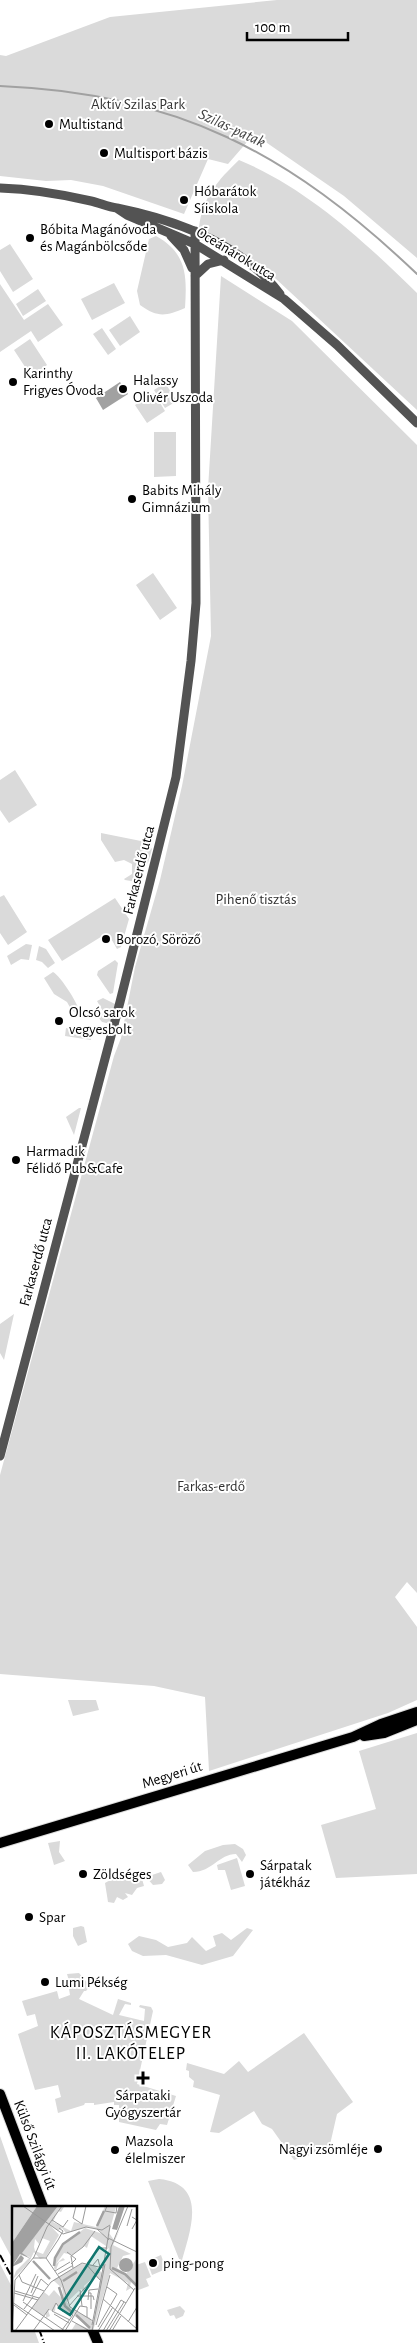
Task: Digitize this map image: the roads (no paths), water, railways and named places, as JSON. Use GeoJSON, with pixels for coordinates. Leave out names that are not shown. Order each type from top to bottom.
{"type":"FeatureCollection","features":[{"type":"Feature","properties":{"kind":"main road","name":"Megyeri út"},"geometry":{"type":"LineString","coordinates":[[0,1843],[353,1737],[381,1724],[417,1712]]}},
{"type":"Feature","properties":{"kind":"main road","name":"Megyeri út"},"geometry":{"type":"LineString","coordinates":[[353,1737],[384,1733],[417,1720]]}},
{"type":"Feature","properties":{"kind":"main road","name":"Külső Szilágyi út"},"geometry":{"type":"LineString","coordinates":[[0,2094],[43,2206]]}},
{"type":"Feature","properties":{"kind":"main road"},"geometry":{"type":"LineString","coordinates":[[92,2330],[98,2343]]}},
{"type":"Feature","properties":{"kind":"street","name":"Óceánárok utca"},"geometry":{"type":"LineString","coordinates":[[0,188],[70,196],[118,209],[130,209],[195,231],[260,271],[284,299]]}},
{"type":"Feature","properties":{"kind":"street","name":"Óceánárok utca"},"geometry":{"type":"LineString","coordinates":[[118,209],[127,215],[195,244],[224,260],[284,299],[337,345],[417,424]]}},
{"type":"Feature","properties":{"kind":"street","name":"Farkaserdő utca"},"geometry":{"type":"LineString","coordinates":[[0,1456],[120,1002],[176,777],[191,661],[196,604],[195,231]]}},
{"type":"Feature","properties":{"kind":"street","name":"Farkaserdő utca"},"geometry":{"type":"LineString","coordinates":[[170,234],[184,250],[195,276]]}},
{"type":"Feature","properties":{"kind":"street"},"geometry":{"type":"LineString","coordinates":[[195,244],[197,239],[204,236]]}},
{"type":"Feature","properties":{"kind":"street"},"geometry":{"type":"LineString","coordinates":[[195,276],[208,264],[224,260]]}},
{"type":"Feature","properties":{"kind":"waterway","name":"Szilas-patak"},"geometry":{"type":"LineString","coordinates":[[0,86],[64,91],[122,101],[176,117],[227,137],[276,163],[323,195],[370,231],[417,274]]}},
{"type":"Feature","properties":{"kind":"railway"},"geometry":{"type":"LineString","coordinates":[[0,2255],[12,2277]]}},
{"type":"Feature","properties":{"kind":"railway"},"geometry":{"type":"LineString","coordinates":[[39,2330],[44,2343]]}},
{"type":"Feature","properties":{"kind":"place","name":"Multistand"},"geometry":{"type":"Point","coordinates":[49,124]}},
{"type":"Feature","properties":{"kind":"place","name":"Multisport bázis"},"geometry":{"type":"Point","coordinates":[104,153]}},
{"type":"Feature","properties":{"kind":"place","name":"Hóbarátok Síiskola"},"geometry":{"type":"Point","coordinates":[184,200]}},
{"type":"Feature","properties":{"kind":"place","name":"Bóbita Magánóvoda és Magánbölcsőde"},"geometry":{"type":"Point","coordinates":[30,238]}},
{"type":"Feature","properties":{"kind":"place","name":"Karinthy Frigyes Óvoda"},"geometry":{"type":"Point","coordinates":[13,382]}},
{"type":"Feature","properties":{"kind":"place","name":"Halassy Olivér Uszoda"},"geometry":{"type":"Point","coordinates":[123,389]}},
{"type":"Feature","properties":{"kind":"place","name":"Babits Mihály Gimnázium"},"geometry":{"type":"Point","coordinates":[132,499]}},
{"type":"Feature","properties":{"kind":"place","name":"Borozó, Söröző"},"geometry":{"type":"Point","coordinates":[106,939]}},
{"type":"Feature","properties":{"kind":"place","name":"Olcsó sarok vegyesbolt"},"geometry":{"type":"Point","coordinates":[59,1021]}},
{"type":"Feature","properties":{"kind":"place","name":"Harmadik Félidő Pub&Cafe"},"geometry":{"type":"Point","coordinates":[16,1160]}},
{"type":"Feature","properties":{"kind":"place","name":"Zöldséges"},"geometry":{"type":"Point","coordinates":[83,1874]}},
{"type":"Feature","properties":{"kind":"place","name":"Sárpatak játékház"},"geometry":{"type":"Point","coordinates":[250,1874]}},
{"type":"Feature","properties":{"kind":"place","name":"Spar"},"geometry":{"type":"Point","coordinates":[29,1917]}},
{"type":"Feature","properties":{"kind":"place","name":"Lumi Pékség"},"geometry":{"type":"Point","coordinates":[45,1982]}},
{"type":"Feature","properties":{"kind":"place","name":"Sárpataki Gyógyszertár"},"geometry":{"type":"Point","coordinates":[143,2078]}},
{"type":"Feature","properties":{"kind":"place","name":"Nagyi zsömléje"},"geometry":{"type":"Point","coordinates":[378,2149]}},
{"type":"Feature","properties":{"kind":"place","name":"Mazsola élelmiszer"},"geometry":{"type":"Point","coordinates":[115,2150]}},
{"type":"Feature","properties":{"kind":"place","name":"ping-pong"},"geometry":{"type":"Point","coordinates":[153,2263]}},
{"type":"Feature","properties":{"kind":"district","name":"KÁPOSZTÁSMEGYER II. LAKÓTELEP"},"geometry":{"type":"Point","coordinates":[131,2043]}},
{"type":"Feature","properties":{"kind":"park label","name":"Aktív Szilas Park"},"geometry":{"type":"Point","coordinates":[138,104]}},
{"type":"Feature","properties":{"kind":"park label","name":"Pihenő tisztás"},"geometry":{"type":"Point","coordinates":[256,899]}},
{"type":"Feature","properties":{"kind":"park label","name":"Farkas-erdő"},"geometry":{"type":"Point","coordinates":[211,1486]}}]}
